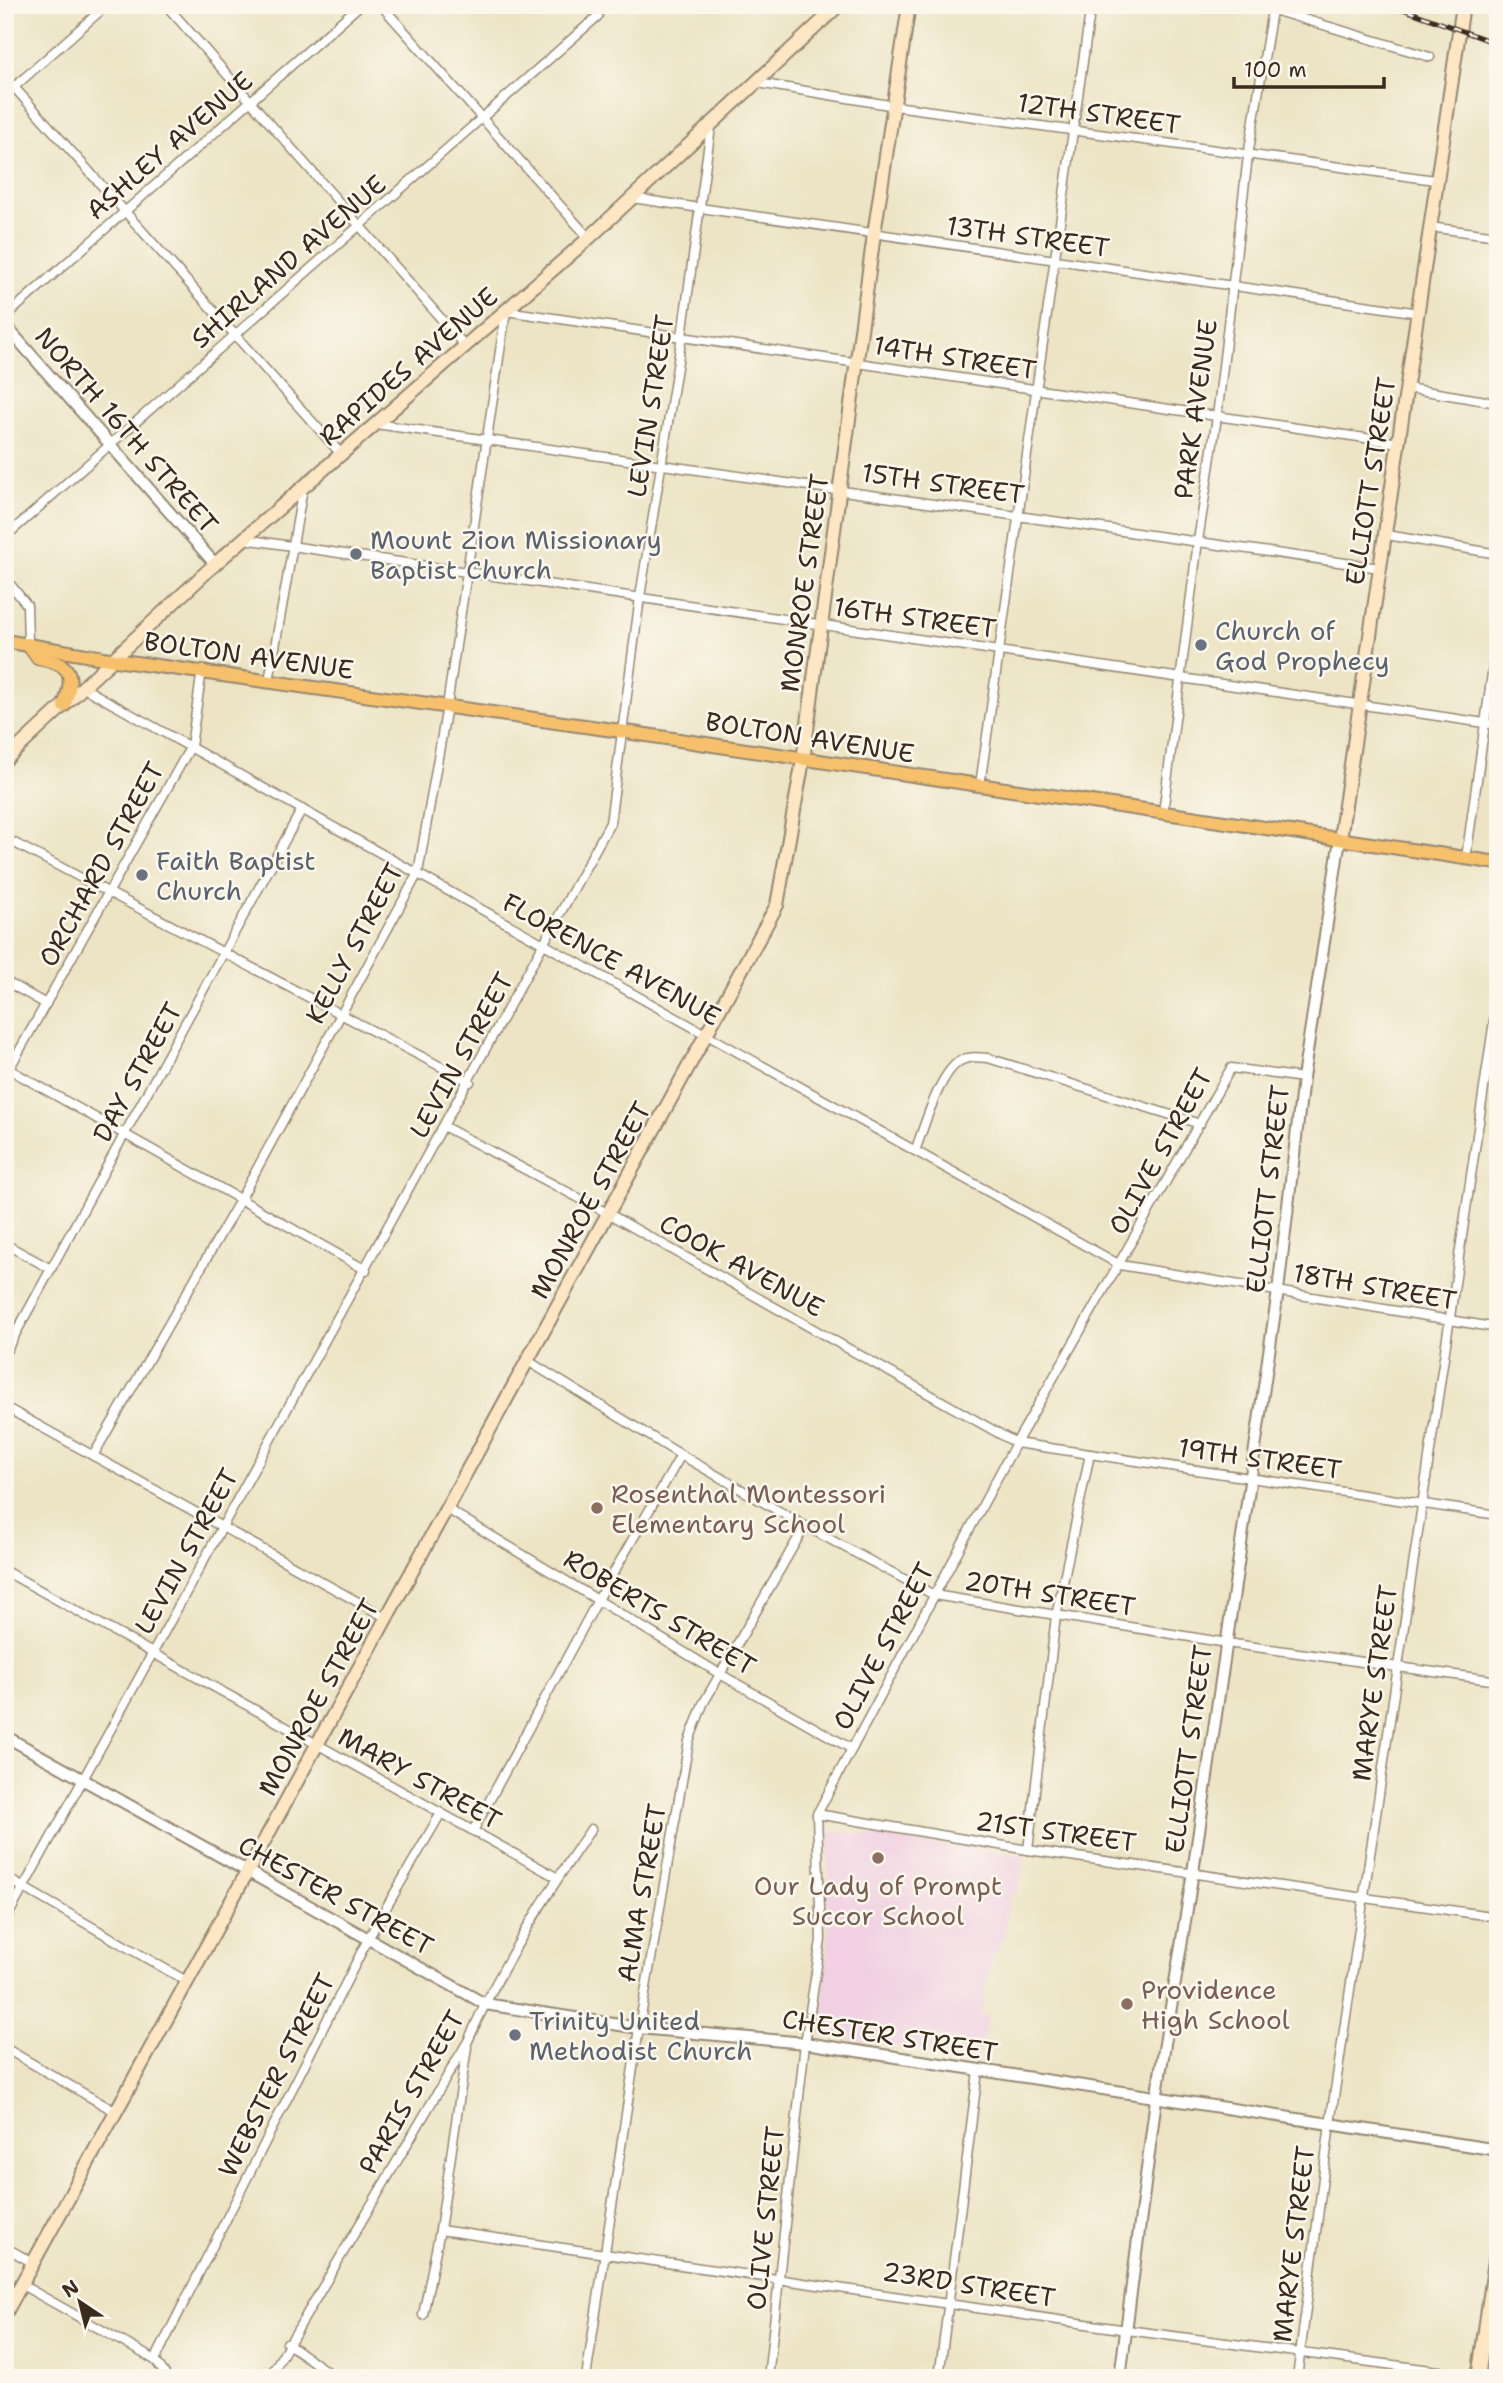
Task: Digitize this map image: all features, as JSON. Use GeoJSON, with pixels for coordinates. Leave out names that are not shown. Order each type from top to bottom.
{"type":"FeatureCollection","features":[{"type":"Feature","properties":{"kind":"main road","name":"MONROE STREET"},"geometry":{"type":"LineString","coordinates":[[5,2315],[777,905],[803,760],[874,234],[909,5]]}},
{"type":"Feature","properties":{"kind":"main road","name":"ELLIOTT STREET"},"geometry":{"type":"LineString","coordinates":[[1340,839],[1387,535],[1435,180],[1462,5]]}},
{"type":"Feature","properties":{"kind":"main road","name":"RAPIDES AVENUE"},"geometry":{"type":"LineString","coordinates":[[5,760],[215,564],[589,238],[711,127],[837,6]]}},
{"type":"Feature","properties":{"kind":"main road","name":"BOLTON AVENUE"},"geometry":{"type":"LineString","coordinates":[[5,640],[114,660],[202,670],[621,731],[1498,863]]}},
{"type":"Feature","properties":{"kind":"main road"},"geometry":{"type":"LineString","coordinates":[[28,643],[38,658],[57,662],[65,667],[71,684],[64,706]]}},
{"type":"Feature","properties":{"kind":"main road"},"geometry":{"type":"LineString","coordinates":[[1478,2376],[1498,2239]]}},
{"type":"Feature","properties":{"kind":"street"},"geometry":{"type":"LineString","coordinates":[[5,94],[107,5]]}},
{"type":"Feature","properties":{"kind":"street"},"geometry":{"type":"LineString","coordinates":[[166,5],[465,346]]}},
{"type":"Feature","properties":{"kind":"street","name":"ASHLEY AVENUE"},"geometry":{"type":"LineString","coordinates":[[5,317],[360,5]]}},
{"type":"Feature","properties":{"kind":"street"},"geometry":{"type":"LineString","coordinates":[[381,5],[589,238]]}},
{"type":"Feature","properties":{"kind":"street"},"geometry":{"type":"LineString","coordinates":[[980,785],[1091,5]]}},
{"type":"Feature","properties":{"kind":"street"},"geometry":{"type":"LineString","coordinates":[[1257,5],[1430,57]]}},
{"type":"Feature","properties":{"kind":"street","name":"PARK AVENUE"},"geometry":{"type":"LineString","coordinates":[[1163,813],[1198,541],[1217,418],[1248,156],[1272,10]]}},
{"type":"Feature","properties":{"kind":"street","name":"SHIRLAND AVENUE"},"geometry":{"type":"LineString","coordinates":[[5,537],[598,16]]}},
{"type":"Feature","properties":{"kind":"street"},"geometry":{"type":"LineString","coordinates":[[5,77],[341,454]]}},
{"type":"Feature","properties":{"kind":"street","name":"12TH STREET"},"geometry":{"type":"LineString","coordinates":[[758,83],[895,106],[1435,180]]}},
{"type":"Feature","properties":{"kind":"street","name":"LEVIN STREET"},"geometry":{"type":"LineString","coordinates":[[5,1921],[470,1082],[610,823],[640,597],[663,464],[711,127]]}},
{"type":"Feature","properties":{"kind":"street","name":"13TH STREET"},"geometry":{"type":"LineString","coordinates":[[632,198],[1419,313]]}},
{"type":"Feature","properties":{"kind":"street"},"geometry":{"type":"LineString","coordinates":[[1429,227],[1498,236]]}},
{"type":"Feature","properties":{"kind":"street","name":"14TH STREET"},"geometry":{"type":"LineString","coordinates":[[506,312],[1399,443]]}},
{"type":"Feature","properties":{"kind":"street","name":"KELLY STREET"},"geometry":{"type":"LineString","coordinates":[[93,1456],[240,1200],[418,873],[447,706],[506,312]]}},
{"type":"Feature","properties":{"kind":"street","name":"NORTH 16TH STREET"},"geometry":{"type":"LineString","coordinates":[[5,326],[215,564]]}},
{"type":"Feature","properties":{"kind":"street"},"geometry":{"type":"LineString","coordinates":[[1407,388],[1498,402]]}},
{"type":"Feature","properties":{"kind":"street","name":"15TH STREET"},"geometry":{"type":"LineString","coordinates":[[376,424],[1380,568]]}},
{"type":"Feature","properties":{"kind":"street"},"geometry":{"type":"LineString","coordinates":[[269,681],[303,488]]}},
{"type":"Feature","properties":{"kind":"street"},"geometry":{"type":"LineString","coordinates":[[1387,535],[1498,554]]}},
{"type":"Feature","properties":{"kind":"street","name":"16TH STREET"},"geometry":{"type":"LineString","coordinates":[[243,539],[1498,725]]}},
{"type":"Feature","properties":{"kind":"street"},"geometry":{"type":"LineString","coordinates":[[5,578],[27,606],[28,643]]}},
{"type":"Feature","properties":{"kind":"street"},"geometry":{"type":"LineString","coordinates":[[1466,858],[1498,631]]}},
{"type":"Feature","properties":{"kind":"street","name":"ORCHARD STREET"},"geometry":{"type":"LineString","coordinates":[[7,1068],[110,892],[191,746],[202,670]]}},
{"type":"Feature","properties":{"kind":"street","name":"FLORENCE AVENUE"},"geometry":{"type":"LineString","coordinates":[[84,688],[418,873],[544,947],[1121,1265]]}},
{"type":"Feature","properties":{"kind":"street","name":"DAY STREET"},"geometry":{"type":"LineString","coordinates":[[5,1353],[226,953],[302,809]]}},
{"type":"Feature","properties":{"kind":"street"},"geometry":{"type":"LineString","coordinates":[[5,838],[470,1082]]}},
{"type":"Feature","properties":{"kind":"street","name":"ELLIOTT STREET"},"geometry":{"type":"LineString","coordinates":[[1120,2378],[1156,2099],[1227,1643],[1278,1291],[1303,1078],[1340,839]]}},
{"type":"Feature","properties":{"kind":"street"},"geometry":{"type":"LineString","coordinates":[[5,981],[46,1004]]}},
{"type":"Feature","properties":{"kind":"street","name":"MARYE STREET"},"geometry":{"type":"LineString","coordinates":[[1297,2378],[1330,2124],[1420,1503],[1498,994]]}},
{"type":"Feature","properties":{"kind":"street"},"geometry":{"type":"LineString","coordinates":[[915,1151],[946,1075],[959,1061],[972,1057],[988,1058],[1200,1124]]}},
{"type":"Feature","properties":{"kind":"street"},"geometry":{"type":"LineString","coordinates":[[7,1068],[366,1270]]}},
{"type":"Feature","properties":{"kind":"street","name":"OLIVE STREET"},"geometry":{"type":"LineString","coordinates":[[768,2378],[805,2043],[821,1940],[817,1814],[1016,1443],[1121,1265],[1231,1068],[1303,1078]]}},
{"type":"Feature","properties":{"kind":"street","name":"COOK AVENUE"},"geometry":{"type":"LineString","coordinates":[[444,1127],[609,1214],[1016,1443]]}},
{"type":"Feature","properties":{"kind":"street"},"geometry":{"type":"LineString","coordinates":[[5,1244],[51,1269]]}},
{"type":"Feature","properties":{"kind":"street","name":"18TH STREET"},"geometry":{"type":"LineString","coordinates":[[1121,1265],[1498,1328]]}},
{"type":"Feature","properties":{"kind":"street","name":"20TH STREET"},"geometry":{"type":"LineString","coordinates":[[528,1361],[681,1455],[934,1595],[1227,1643],[1498,1681]]}},
{"type":"Feature","properties":{"kind":"street"},"geometry":{"type":"LineString","coordinates":[[5,1407],[387,1618]]}},
{"type":"Feature","properties":{"kind":"street","name":"19TH STREET"},"geometry":{"type":"LineString","coordinates":[[1016,1443],[1498,1515]]}},
{"type":"Feature","properties":{"kind":"street"},"geometry":{"type":"LineString","coordinates":[[1028,1850],[1056,1616],[1090,1454]]}},
{"type":"Feature","properties":{"kind":"street"},"geometry":{"type":"LineString","coordinates":[[473,1831],[599,1598],[681,1455]]}},
{"type":"Feature","properties":{"kind":"street","name":"ROBERTS STREET"},"geometry":{"type":"LineString","coordinates":[[447,1509],[599,1598],[720,1674],[852,1749]]}},
{"type":"Feature","properties":{"kind":"street","name":"ALMA STREET"},"geometry":{"type":"LineString","coordinates":[[586,2378],[639,2028],[689,1741],[703,1704],[805,1526]]}},
{"type":"Feature","properties":{"kind":"street","name":"MARY STREET"},"geometry":{"type":"LineString","coordinates":[[5,1572],[558,1878]]}},
{"type":"Feature","properties":{"kind":"street","name":"CHESTER STREET"},"geometry":{"type":"LineString","coordinates":[[5,1736],[485,2004],[639,2028],[805,2043],[1498,2150]]}},
{"type":"Feature","properties":{"kind":"street","name":"WEBSTER STREET"},"geometry":{"type":"LineString","coordinates":[[155,2360],[369,1939],[441,1813]]}},
{"type":"Feature","properties":{"kind":"street","name":"21ST STREET"},"geometry":{"type":"LineString","coordinates":[[817,1814],[1028,1850],[1498,1917]]}},
{"type":"Feature","properties":{"kind":"street","name":"PARIS STREET"},"geometry":{"type":"LineString","coordinates":[[269,2378],[287,2343],[468,2041],[485,2004],[558,1878],[591,1829]]}},
{"type":"Feature","properties":{"kind":"street"},"geometry":{"type":"LineString","coordinates":[[5,1877],[188,1982]]}},
{"type":"Feature","properties":{"kind":"street"},"geometry":{"type":"LineString","coordinates":[[422,2315],[440,2230],[468,2041]]}},
{"type":"Feature","properties":{"kind":"street"},"geometry":{"type":"LineString","coordinates":[[5,2048],[116,2112]]}},
{"type":"Feature","properties":{"kind":"street"},"geometry":{"type":"LineString","coordinates":[[939,2378],[978,2071]]}},
{"type":"Feature","properties":{"kind":"street","name":"23RD STREET"},"geometry":{"type":"LineString","coordinates":[[440,2230],[1127,2330],[1301,2350],[1492,2378]]}},
{"type":"Feature","properties":{"kind":"street"},"geometry":{"type":"LineString","coordinates":[[5,2246],[33,2263]]}},
{"type":"Feature","properties":{"kind":"street"},"geometry":{"type":"LineString","coordinates":[[22,2285],[155,2360],[167,2378]]}},
{"type":"Feature","properties":{"kind":"street"},"geometry":{"type":"LineString","coordinates":[[287,2343],[337,2378]]}},
{"type":"Feature","properties":{"kind":"shaded area"},"geometry":{"type":"Polygon","coordinates":[[[828,1830],[1025,1855],[1018,1894],[1010,1894],[1003,1942],[997,1942],[999,1950],[993,1955],[981,2015],[988,2017],[978,2059],[819,2035],[828,1943],[828,1830]]]}},
{"type":"Feature","properties":{"kind":"railway"},"geometry":{"type":"LineString","coordinates":[[1392,5],[1498,44]]}},
{"type":"Feature","properties":{"kind":"place","name":"Mount Zion Missionary Baptist Church"},"geometry":{"type":"Point","coordinates":[356,554]}},
{"type":"Feature","properties":{"kind":"place","name":"Church of God Prophecy"},"geometry":{"type":"Point","coordinates":[1201,645]}},
{"type":"Feature","properties":{"kind":"place","name":"Faith Baptist Church"},"geometry":{"type":"Point","coordinates":[142,875]}},
{"type":"Feature","properties":{"kind":"place","name":"Rosenthal Montessori Elementary School"},"geometry":{"type":"Point","coordinates":[597,1508]}},
{"type":"Feature","properties":{"kind":"place","name":"Our Lady of Prompt Succor School"},"geometry":{"type":"Point","coordinates":[878,1858]}},
{"type":"Feature","properties":{"kind":"place","name":"Providence High School"},"geometry":{"type":"Point","coordinates":[1127,2004]}},
{"type":"Feature","properties":{"kind":"place","name":"Trinity United Methodist Church"},"geometry":{"type":"Point","coordinates":[515,2035]}}]}
